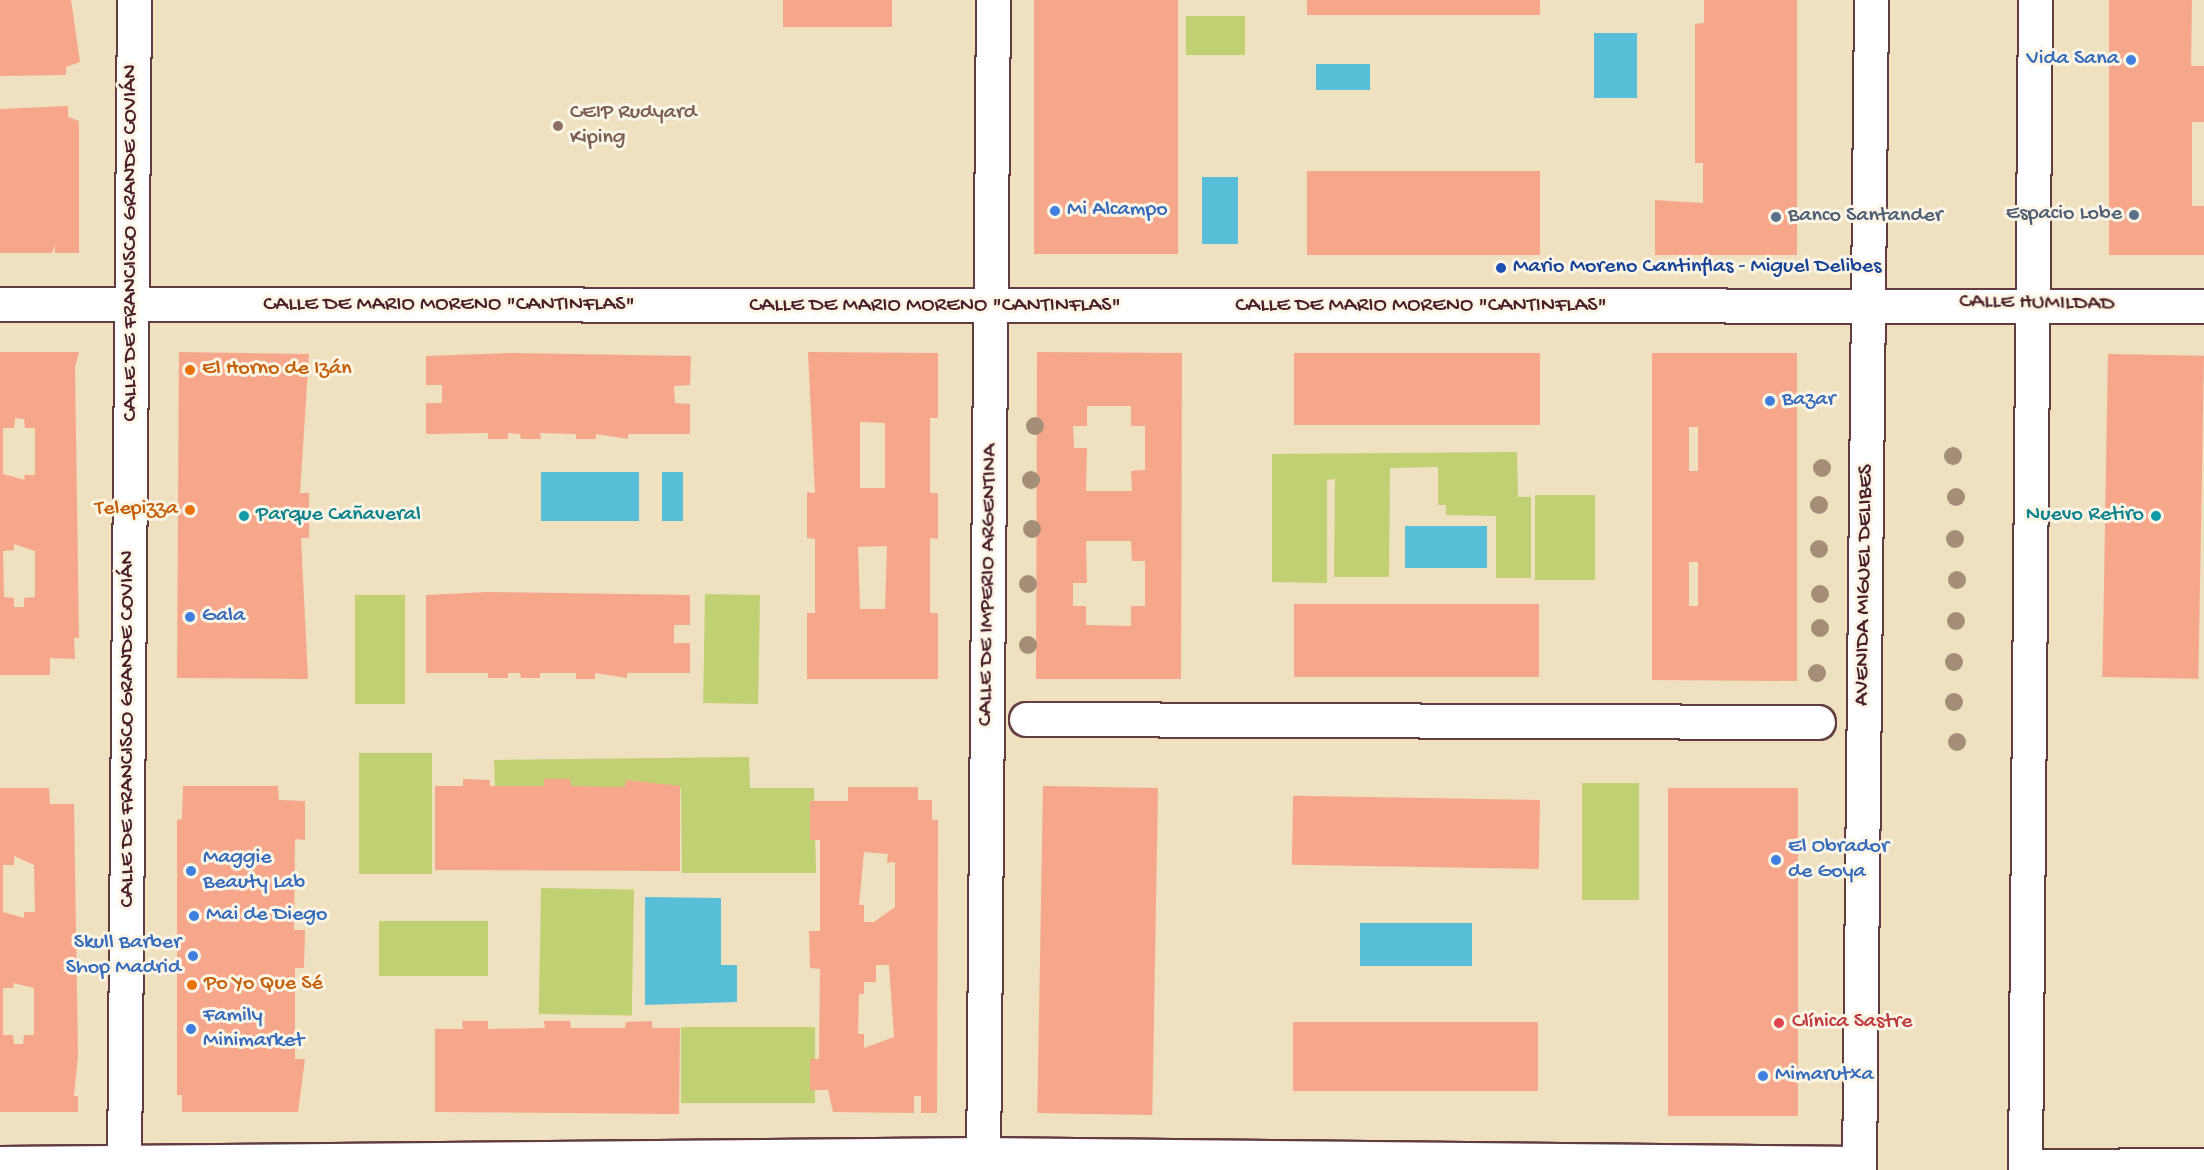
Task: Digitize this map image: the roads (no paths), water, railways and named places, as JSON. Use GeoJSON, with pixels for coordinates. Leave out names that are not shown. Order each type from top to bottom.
{"type":"FeatureCollection","features":[{"type":"Feature","properties":{"kind":"street","name":"CALLE DE FRANCISCO GRANDE COVIÁN"},"geometry":{"type":"LineString","coordinates":[[124,1166],[134,0]]}},
{"type":"Feature","properties":{"kind":"street","name":"CALLE DE IMPERIO ARGENTINA"},"geometry":{"type":"LineString","coordinates":[[983,1162],[993,307],[993,0]]}},
{"type":"Feature","properties":{"kind":"street","name":"AVENIDA MIGUEL DELIBES"},"geometry":{"type":"LineString","coordinates":[[1859,1166],[1869,303],[1870,0]]}},
{"type":"Feature","properties":{"kind":"street"},"geometry":{"type":"LineString","coordinates":[[2035,0],[2035,305],[2025,1168],[2204,1165]]}},
{"type":"Feature","properties":{"kind":"street","name":"CALLE DE MARIO MORENO \"CANTINFLAS\""},"geometry":{"type":"LineString","coordinates":[[0,304],[993,307],[1869,303]]}},
{"type":"Feature","properties":{"kind":"street","name":"CALLE HUMILDAD"},"geometry":{"type":"LineString","coordinates":[[1869,303],[2204,306]]}},
{"type":"Feature","properties":{"kind":"street"},"geometry":{"type":"LineString","coordinates":[[1026,719],[1818,722]]}},
{"type":"Feature","properties":{"kind":"street"},"geometry":{"type":"LineString","coordinates":[[0,1163],[124,1166],[983,1162],[1859,1166]]}},
{"type":"Feature","properties":{"kind":"water"},"geometry":{"type":"Polygon","coordinates":[[[1594,33],[1637,33],[1637,98],[1594,98],[1594,33]]]}},
{"type":"Feature","properties":{"kind":"water"},"geometry":{"type":"Polygon","coordinates":[[[1316,64],[1370,64],[1370,90],[1316,90],[1316,64]]]}},
{"type":"Feature","properties":{"kind":"water"},"geometry":{"type":"Polygon","coordinates":[[[1202,177],[1238,177],[1238,244],[1202,244],[1202,177]]]}},
{"type":"Feature","properties":{"kind":"water"},"geometry":{"type":"Polygon","coordinates":[[[541,472],[639,472],[639,521],[541,521],[541,472]]]}},
{"type":"Feature","properties":{"kind":"water"},"geometry":{"type":"Polygon","coordinates":[[[662,472],[683,472],[683,521],[662,521],[662,472]]]}},
{"type":"Feature","properties":{"kind":"water"},"geometry":{"type":"Polygon","coordinates":[[[1405,526],[1487,526],[1487,568],[1405,568],[1405,526]]]}},
{"type":"Feature","properties":{"kind":"water"},"geometry":{"type":"Polygon","coordinates":[[[645,897],[721,898],[721,965],[737,965],[737,1002],[645,1005],[645,897]]]}},
{"type":"Feature","properties":{"kind":"water"},"geometry":{"type":"Polygon","coordinates":[[[1360,923],[1472,923],[1472,966],[1360,966],[1360,923]]]}},
{"type":"Feature","properties":{"kind":"place","name":"Vida Sana"},"geometry":{"type":"Point","coordinates":[2131,60]}},
{"type":"Feature","properties":{"kind":"place","name":"CEIP Rudyard Kiping"},"geometry":{"type":"Point","coordinates":[558,126]}},
{"type":"Feature","properties":{"kind":"place","name":"Mi Alcampo"},"geometry":{"type":"Point","coordinates":[1055,211]}},
{"type":"Feature","properties":{"kind":"place","name":"Espacio Lobe"},"geometry":{"type":"Point","coordinates":[2134,215]}},
{"type":"Feature","properties":{"kind":"place","name":"Banco Santander"},"geometry":{"type":"Point","coordinates":[1776,217]}},
{"type":"Feature","properties":{"kind":"place","name":"Mario Moreno Cantinflas - Miguel Delibes"},"geometry":{"type":"Point","coordinates":[1501,268]}},
{"type":"Feature","properties":{"kind":"place","name":"El Horno de Izán"},"geometry":{"type":"Point","coordinates":[190,370]}},
{"type":"Feature","properties":{"kind":"place","name":"Bazar"},"geometry":{"type":"Point","coordinates":[1770,401]}},
{"type":"Feature","properties":{"kind":"place","name":"Telepizza"},"geometry":{"type":"Point","coordinates":[190,510]}},
{"type":"Feature","properties":{"kind":"place","name":"Parque Cañaveral"},"geometry":{"type":"Point","coordinates":[244,516]}},
{"type":"Feature","properties":{"kind":"place","name":"Nuevo Retiro"},"geometry":{"type":"Point","coordinates":[2156,516]}},
{"type":"Feature","properties":{"kind":"place","name":"Gala"},"geometry":{"type":"Point","coordinates":[190,617]}},
{"type":"Feature","properties":{"kind":"place","name":"El Obrador de Goya"},"geometry":{"type":"Point","coordinates":[1776,860]}},
{"type":"Feature","properties":{"kind":"place","name":"Maggie Beauty Lab"},"geometry":{"type":"Point","coordinates":[191,871]}},
{"type":"Feature","properties":{"kind":"place","name":"Mai de Diego"},"geometry":{"type":"Point","coordinates":[194,916]}},
{"type":"Feature","properties":{"kind":"place","name":"Skull Barber Shop Madrid"},"geometry":{"type":"Point","coordinates":[193,956]}},
{"type":"Feature","properties":{"kind":"place","name":"Po Yo Que Sé"},"geometry":{"type":"Point","coordinates":[192,985]}},
{"type":"Feature","properties":{"kind":"place","name":"Clínica Sastre"},"geometry":{"type":"Point","coordinates":[1779,1023]}},
{"type":"Feature","properties":{"kind":"place","name":"Family Minimarket"},"geometry":{"type":"Point","coordinates":[191,1029]}},
{"type":"Feature","properties":{"kind":"place","name":"Mimarutxa"},"geometry":{"type":"Point","coordinates":[1763,1076]}}]}
